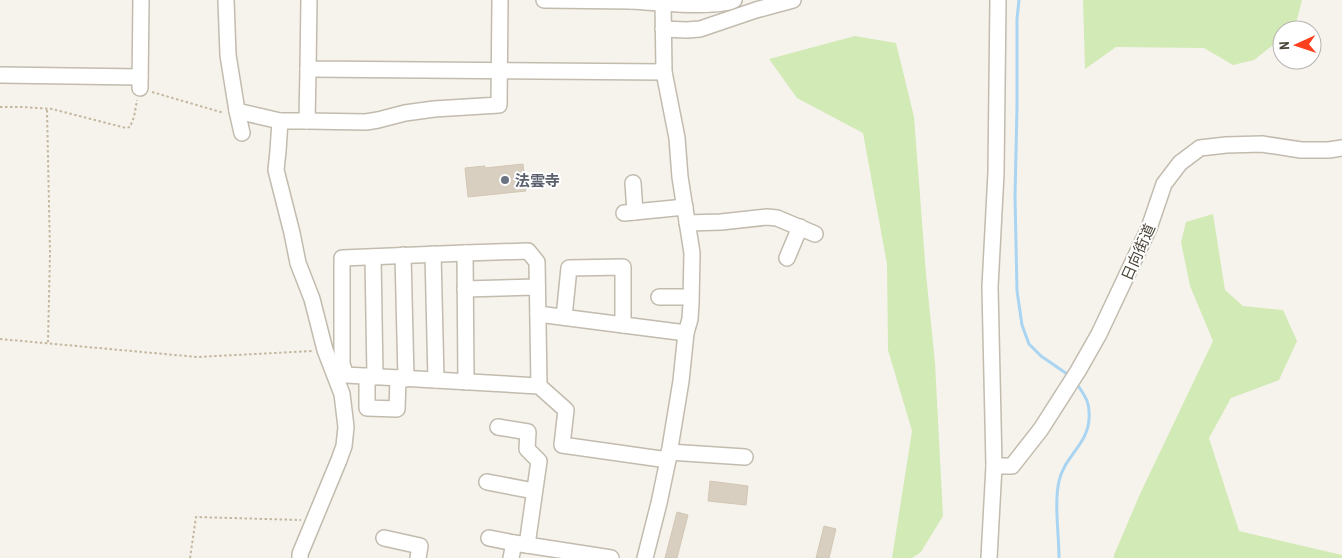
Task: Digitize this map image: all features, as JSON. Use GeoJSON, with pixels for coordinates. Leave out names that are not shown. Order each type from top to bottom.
{"type":"FeatureCollection","features":[{"type":"Feature","properties":{"kind":"street"},"geometry":{"type":"LineString","coordinates":[[0,75],[140,83],[141,0]]}},
{"type":"Feature","properties":{"kind":"street"},"geometry":{"type":"LineString","coordinates":[[226,0],[228,55],[242,133]]}},
{"type":"Feature","properties":{"kind":"street"},"geometry":{"type":"LineString","coordinates":[[307,121],[309,0]]}},
{"type":"Feature","properties":{"kind":"street"},"geometry":{"type":"LineString","coordinates":[[237,111],[280,122],[366,122],[404,113],[434,109],[499,105],[500,0]]}},
{"type":"Feature","properties":{"kind":"street"},"geometry":{"type":"LineString","coordinates":[[544,0],[631,1],[714,5],[734,0]]}},
{"type":"Feature","properties":{"kind":"street"},"geometry":{"type":"LineString","coordinates":[[663,29],[700,29],[792,0]]}},
{"type":"Feature","properties":{"kind":"street"},"geometry":{"type":"LineString","coordinates":[[990,558],[994,466],[990,287],[996,174],[998,0]]}},
{"type":"Feature","properties":{"kind":"street"},"geometry":{"type":"LineString","coordinates":[[663,3],[664,72],[677,138],[680,177],[692,253],[690,320],[684,333]]}},
{"type":"Feature","properties":{"kind":"street"},"geometry":{"type":"LineString","coordinates":[[308,69],[664,72]]}},
{"type":"Feature","properties":{"kind":"street"},"geometry":{"type":"LineString","coordinates":[[280,122],[276,170],[298,263],[312,299],[325,350],[342,394],[346,427],[344,446],[313,520],[300,558]]}},
{"type":"Feature","properties":{"kind":"street","name":"日向街道"},"geometry":{"type":"LineString","coordinates":[[994,466],[1012,466],[1041,429],[1078,371],[1126,280],[1149,228],[1164,184],[1180,163],[1200,148],[1226,145],[1262,144],[1301,150],[1342,148]]}},
{"type":"Feature","properties":{"kind":"street"},"geometry":{"type":"LineString","coordinates":[[633,183],[630,212],[686,207]]}},
{"type":"Feature","properties":{"kind":"street"},"geometry":{"type":"LineString","coordinates":[[687,223],[721,222],[767,217],[777,218],[815,234]]}},
{"type":"Feature","properties":{"kind":"street"},"geometry":{"type":"LineString","coordinates":[[786,258],[800,227]]}},
{"type":"Feature","properties":{"kind":"street"},"geometry":{"type":"LineString","coordinates":[[539,386],[537,262],[528,251],[342,258],[342,364],[346,375],[539,386],[566,410],[562,445],[668,456],[745,457]]}},
{"type":"Feature","properties":{"kind":"street"},"geometry":{"type":"LineString","coordinates":[[465,253],[466,382]]}},
{"type":"Feature","properties":{"kind":"street"},"geometry":{"type":"LineString","coordinates":[[433,254],[436,380]]}},
{"type":"Feature","properties":{"kind":"street"},"geometry":{"type":"LineString","coordinates":[[372,257],[371,377],[367,408],[398,409],[402,378],[403,256]]}},
{"type":"Feature","properties":{"kind":"street"},"geometry":{"type":"LineString","coordinates":[[564,317],[568,268],[623,267],[623,325]]}},
{"type":"Feature","properties":{"kind":"street"},"geometry":{"type":"LineString","coordinates":[[645,558],[659,503],[681,381],[684,333],[683,274]]}},
{"type":"Feature","properties":{"kind":"street"},"geometry":{"type":"LineString","coordinates":[[465,289],[537,287]]}},
{"type":"Feature","properties":{"kind":"street"},"geometry":{"type":"LineString","coordinates":[[659,297],[682,297]]}},
{"type":"Feature","properties":{"kind":"street"},"geometry":{"type":"LineString","coordinates":[[538,314],[684,333]]}},
{"type":"Feature","properties":{"kind":"street"},"geometry":{"type":"LineString","coordinates":[[498,427],[528,432],[527,449],[538,461],[534,490],[517,549]]}},
{"type":"Feature","properties":{"kind":"street"},"geometry":{"type":"LineString","coordinates":[[487,482],[534,490]]}},
{"type":"Feature","properties":{"kind":"street"},"geometry":{"type":"LineString","coordinates":[[384,538],[420,546],[418,558]]}},
{"type":"Feature","properties":{"kind":"street"},"geometry":{"type":"LineString","coordinates":[[489,538],[517,549],[611,558]]}},
{"type":"Feature","properties":{"kind":"path"},"geometry":{"type":"LineString","coordinates":[[0,107],[52,109],[126,128],[130,127],[134,117],[140,83],[225,114],[237,111]]}},
{"type":"Feature","properties":{"kind":"path"},"geometry":{"type":"LineString","coordinates":[[47,109],[50,253],[48,342]]}},
{"type":"Feature","properties":{"kind":"path"},"geometry":{"type":"LineString","coordinates":[[0,338],[197,358],[325,350]]}},
{"type":"Feature","properties":{"kind":"path"},"geometry":{"type":"LineString","coordinates":[[190,558],[196,518],[313,520]]}},
{"type":"Feature","properties":{"kind":"green space"},"geometry":{"type":"Polygon","coordinates":[[[1083,0],[1302,0],[1297,20],[1272,20],[1272,46],[1254,60],[1233,65],[1204,48],[1116,47],[1085,69],[1083,0]]]}},
{"type":"Feature","properties":{"kind":"green space"},"geometry":{"type":"Polygon","coordinates":[[[855,36],[896,43],[914,117],[935,363],[943,516],[921,552],[912,558],[892,558],[912,431],[888,350],[887,264],[863,133],[797,98],[769,59],[855,36]]]}},
{"type":"Feature","properties":{"kind":"green space"},"geometry":{"type":"Polygon","coordinates":[[[1213,214],[1225,290],[1243,306],[1283,310],[1297,341],[1279,380],[1231,398],[1209,438],[1239,531],[1342,555],[1342,558],[1114,558],[1140,494],[1213,341],[1190,286],[1181,242],[1186,222],[1213,214]]]}},
{"type":"Feature","properties":{"kind":"building"},"geometry":{"type":"Polygon","coordinates":[[[523,164],[526,191],[468,197],[465,168],[523,164]]]}},
{"type":"Feature","properties":{"kind":"building"},"geometry":{"type":"Polygon","coordinates":[[[710,481],[748,486],[746,505],[708,501],[710,481]]]}},
{"type":"Feature","properties":{"kind":"building"},"geometry":{"type":"Polygon","coordinates":[[[677,512],[688,515],[677,558],[665,558],[677,512]]]}},
{"type":"Feature","properties":{"kind":"building"},"geometry":{"type":"Polygon","coordinates":[[[824,526],[836,529],[829,558],[816,558],[824,526]]]}},
{"type":"Feature","properties":{"kind":"waterway"},"geometry":{"type":"LineString","coordinates":[[1019,0],[1017,19],[1015,196],[1017,291],[1022,325],[1029,344],[1041,356],[1070,376]]}},
{"type":"Feature","properties":{"kind":"waterway"},"geometry":{"type":"LineString","coordinates":[[1059,558],[1057,509],[1059,481],[1062,472],[1088,428],[1089,409],[1079,387]]}},
{"type":"Feature","properties":{"kind":"place","name":"法雲寺"},"geometry":{"type":"Point","coordinates":[505,180]}}]}
